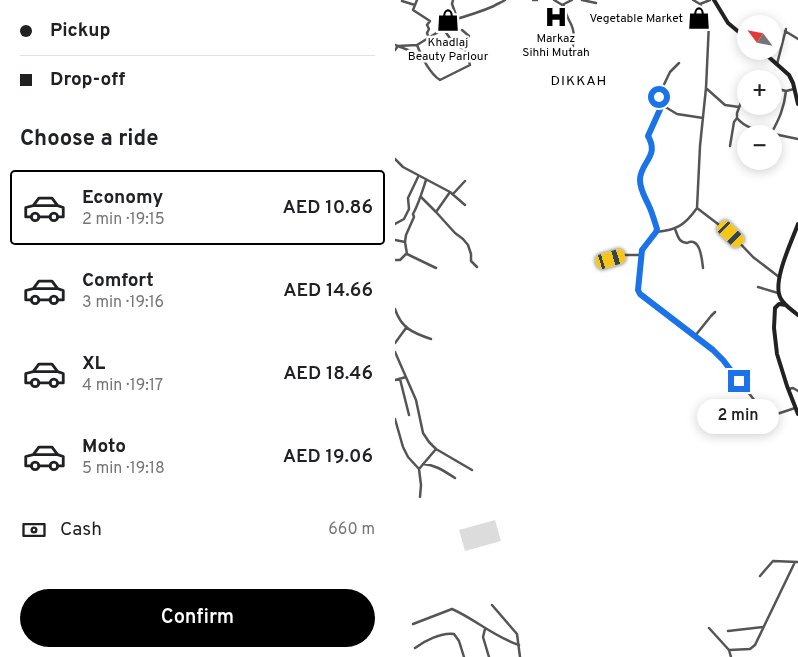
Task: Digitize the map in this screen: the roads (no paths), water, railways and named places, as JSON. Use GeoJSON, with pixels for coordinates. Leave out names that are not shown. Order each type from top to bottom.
{"type":"FeatureCollection","features":[{"type":"Feature","properties":{"kind":"main road"},"geometry":{"type":"LineString","coordinates":[[712,0],[728,23],[737,30]]}},
{"type":"Feature","properties":{"kind":"main road"},"geometry":{"type":"LineString","coordinates":[[772,60],[795,83],[794,89],[798,104]]}},
{"type":"Feature","properties":{"kind":"main road"},"geometry":{"type":"LineString","coordinates":[[798,224],[779,276],[781,300],[798,315]]}},
{"type":"Feature","properties":{"kind":"main road"},"geometry":{"type":"LineString","coordinates":[[786,305],[779,304],[776,306],[774,328],[777,354],[798,414]]}},
{"type":"Feature","properties":{"kind":"street"},"geometry":{"type":"LineString","coordinates":[[399,6],[403,0],[415,5]]}},
{"type":"Feature","properties":{"kind":"street"},"geometry":{"type":"LineString","coordinates":[[417,0],[413,10],[430,21],[427,25],[429,38]]}},
{"type":"Feature","properties":{"kind":"street"},"geometry":{"type":"LineString","coordinates":[[397,45],[417,45],[451,24],[456,15],[451,4],[453,0]]}},
{"type":"Feature","properties":{"kind":"street"},"geometry":{"type":"LineString","coordinates":[[453,20],[481,13],[505,0]]}},
{"type":"Feature","properties":{"kind":"street"},"geometry":{"type":"LineString","coordinates":[[554,0],[564,6],[565,13],[572,24],[575,37],[571,54]]}},
{"type":"Feature","properties":{"kind":"street"},"geometry":{"type":"LineString","coordinates":[[562,5],[572,0]]}},
{"type":"Feature","properties":{"kind":"street"},"geometry":{"type":"LineString","coordinates":[[582,0],[597,3]]}},
{"type":"Feature","properties":{"kind":"street"},"geometry":{"type":"LineString","coordinates":[[656,232],[675,229],[690,219],[697,208],[709,29],[708,19],[700,4],[693,0]]}},
{"type":"Feature","properties":{"kind":"street"},"geometry":{"type":"LineString","coordinates":[[700,4],[712,0]]}},
{"type":"Feature","properties":{"kind":"street"},"geometry":{"type":"LineString","coordinates":[[693,16],[709,29]]}},
{"type":"Feature","properties":{"kind":"street"},"geometry":{"type":"LineString","coordinates":[[443,30],[455,45],[465,48]]}},
{"type":"Feature","properties":{"kind":"street"},"geometry":{"type":"LineString","coordinates":[[417,45],[421,56],[436,78],[442,80],[470,65],[465,48],[469,36],[461,30]]}},
{"type":"Feature","properties":{"kind":"street"},"geometry":{"type":"LineString","coordinates":[[777,65],[786,30],[798,39]]}},
{"type":"Feature","properties":{"kind":"street"},"geometry":{"type":"LineString","coordinates":[[397,45],[421,56]]}},
{"type":"Feature","properties":{"kind":"street"},"geometry":{"type":"LineString","coordinates":[[395,50],[397,45]]}},
{"type":"Feature","properties":{"kind":"street"},"geometry":{"type":"LineString","coordinates":[[679,63],[671,69],[659,95],[662,105],[677,114],[703,118]]}},
{"type":"Feature","properties":{"kind":"street"},"geometry":{"type":"LineString","coordinates":[[706,88],[725,105],[737,107]]}},
{"type":"Feature","properties":{"kind":"street"},"geometry":{"type":"LineString","coordinates":[[782,90],[794,89]]}},
{"type":"Feature","properties":{"kind":"street"},"geometry":{"type":"LineString","coordinates":[[776,125],[785,104],[786,91]]}},
{"type":"Feature","properties":{"kind":"street"},"geometry":{"type":"LineString","coordinates":[[662,105],[648,134],[652,149],[640,175],[641,190],[650,208],[656,225],[656,232],[644,247],[641,255],[638,290],[640,294],[713,350],[723,360],[755,401],[761,417],[775,415],[796,407]]}},
{"type":"Feature","properties":{"kind":"street"},"geometry":{"type":"LineString","coordinates":[[730,146],[734,122],[737,118],[746,125]]}},
{"type":"Feature","properties":{"kind":"street"},"geometry":{"type":"LineString","coordinates":[[782,136],[798,139]]}},
{"type":"Feature","properties":{"kind":"street"},"geometry":{"type":"LineString","coordinates":[[395,159],[403,167],[451,193],[465,205]]}},
{"type":"Feature","properties":{"kind":"street"},"geometry":{"type":"LineString","coordinates":[[395,224],[404,219],[409,209],[408,198],[419,176]]}},
{"type":"Feature","properties":{"kind":"street"},"geometry":{"type":"LineString","coordinates":[[407,254],[406,235],[414,217],[413,214],[420,203],[420,196],[426,180]]}},
{"type":"Feature","properties":{"kind":"street"},"geometry":{"type":"LineString","coordinates":[[436,212],[451,193],[465,181]]}},
{"type":"Feature","properties":{"kind":"street"},"geometry":{"type":"LineString","coordinates":[[420,196],[468,245],[471,261],[477,268]]}},
{"type":"Feature","properties":{"kind":"street"},"geometry":{"type":"LineString","coordinates":[[697,208],[731,234],[753,257],[779,276]]}},
{"type":"Feature","properties":{"kind":"street"},"geometry":{"type":"LineString","coordinates":[[675,229],[679,240],[687,243],[690,240],[696,242],[703,268]]}},
{"type":"Feature","properties":{"kind":"street"},"geometry":{"type":"LineString","coordinates":[[793,239],[798,241]]}},
{"type":"Feature","properties":{"kind":"street"},"geometry":{"type":"LineString","coordinates":[[395,240],[405,242]]}},
{"type":"Feature","properties":{"kind":"street"},"geometry":{"type":"LineString","coordinates":[[395,260],[401,260],[407,254]]}},
{"type":"Feature","properties":{"kind":"street"},"geometry":{"type":"LineString","coordinates":[[407,254],[436,268]]}},
{"type":"Feature","properties":{"kind":"street"},"geometry":{"type":"LineString","coordinates":[[611,259],[624,255],[641,255]]}},
{"type":"Feature","properties":{"kind":"street"},"geometry":{"type":"LineString","coordinates":[[758,287],[779,293]]}},
{"type":"Feature","properties":{"kind":"street"},"geometry":{"type":"LineString","coordinates":[[395,309],[398,318],[406,328],[431,339]]}},
{"type":"Feature","properties":{"kind":"street"},"geometry":{"type":"LineString","coordinates":[[695,336],[715,312]]}},
{"type":"Feature","properties":{"kind":"street"},"geometry":{"type":"LineString","coordinates":[[395,343],[406,328]]}},
{"type":"Feature","properties":{"kind":"street"},"geometry":{"type":"LineString","coordinates":[[395,352],[416,400],[423,433],[436,448],[472,470]]}},
{"type":"Feature","properties":{"kind":"street"},"geometry":{"type":"LineString","coordinates":[[395,380],[406,377]]}},
{"type":"Feature","properties":{"kind":"street"},"geometry":{"type":"LineString","coordinates":[[400,379],[409,415]]}},
{"type":"Feature","properties":{"kind":"street"},"geometry":{"type":"LineString","coordinates":[[789,389],[793,388],[798,391]]}},
{"type":"Feature","properties":{"kind":"street"},"geometry":{"type":"LineString","coordinates":[[395,419],[403,447],[419,469],[420,496]]}},
{"type":"Feature","properties":{"kind":"street"},"geometry":{"type":"LineString","coordinates":[[419,469],[436,448]]}},
{"type":"Feature","properties":{"kind":"street"},"geometry":{"type":"LineString","coordinates":[[423,464],[439,468],[455,478]]}},
{"type":"Feature","properties":{"kind":"street"},"geometry":{"type":"LineString","coordinates":[[729,650],[750,649],[755,645],[797,562],[773,561],[760,576]]}},
{"type":"Feature","properties":{"kind":"street"},"geometry":{"type":"LineString","coordinates":[[492,605],[517,634],[520,657]]}},
{"type":"Feature","properties":{"kind":"street"},"geometry":{"type":"LineString","coordinates":[[413,624],[452,609],[508,642],[519,645]]}},
{"type":"Feature","properties":{"kind":"street"},"geometry":{"type":"LineString","coordinates":[[728,631],[763,627]]}},
{"type":"Feature","properties":{"kind":"street"},"geometry":{"type":"LineString","coordinates":[[709,628],[729,650],[731,657]]}},
{"type":"Feature","properties":{"kind":"street"},"geometry":{"type":"LineString","coordinates":[[485,629],[483,637],[489,657]]}},
{"type":"Feature","properties":{"kind":"street"},"geometry":{"type":"LineString","coordinates":[[415,648],[423,642],[448,633],[453,634],[459,641],[464,657]]}},
{"type":"Feature","properties":{"kind":"place","name":"Markaz Sihhi Mutrah"},"geometry":{"type":"Point","coordinates":[556,17]}},
{"type":"Feature","properties":{"kind":"place","name":"Vegetable Market"},"geometry":{"type":"Point","coordinates":[699,18]}},
{"type":"Feature","properties":{"kind":"place","name":"Khadlaj Beauty Parlour"},"geometry":{"type":"Point","coordinates":[448,20]}},
{"type":"Feature","properties":{"kind":"district","name":"DIKKAH"},"geometry":{"type":"Point","coordinates":[579,80]}}]}
